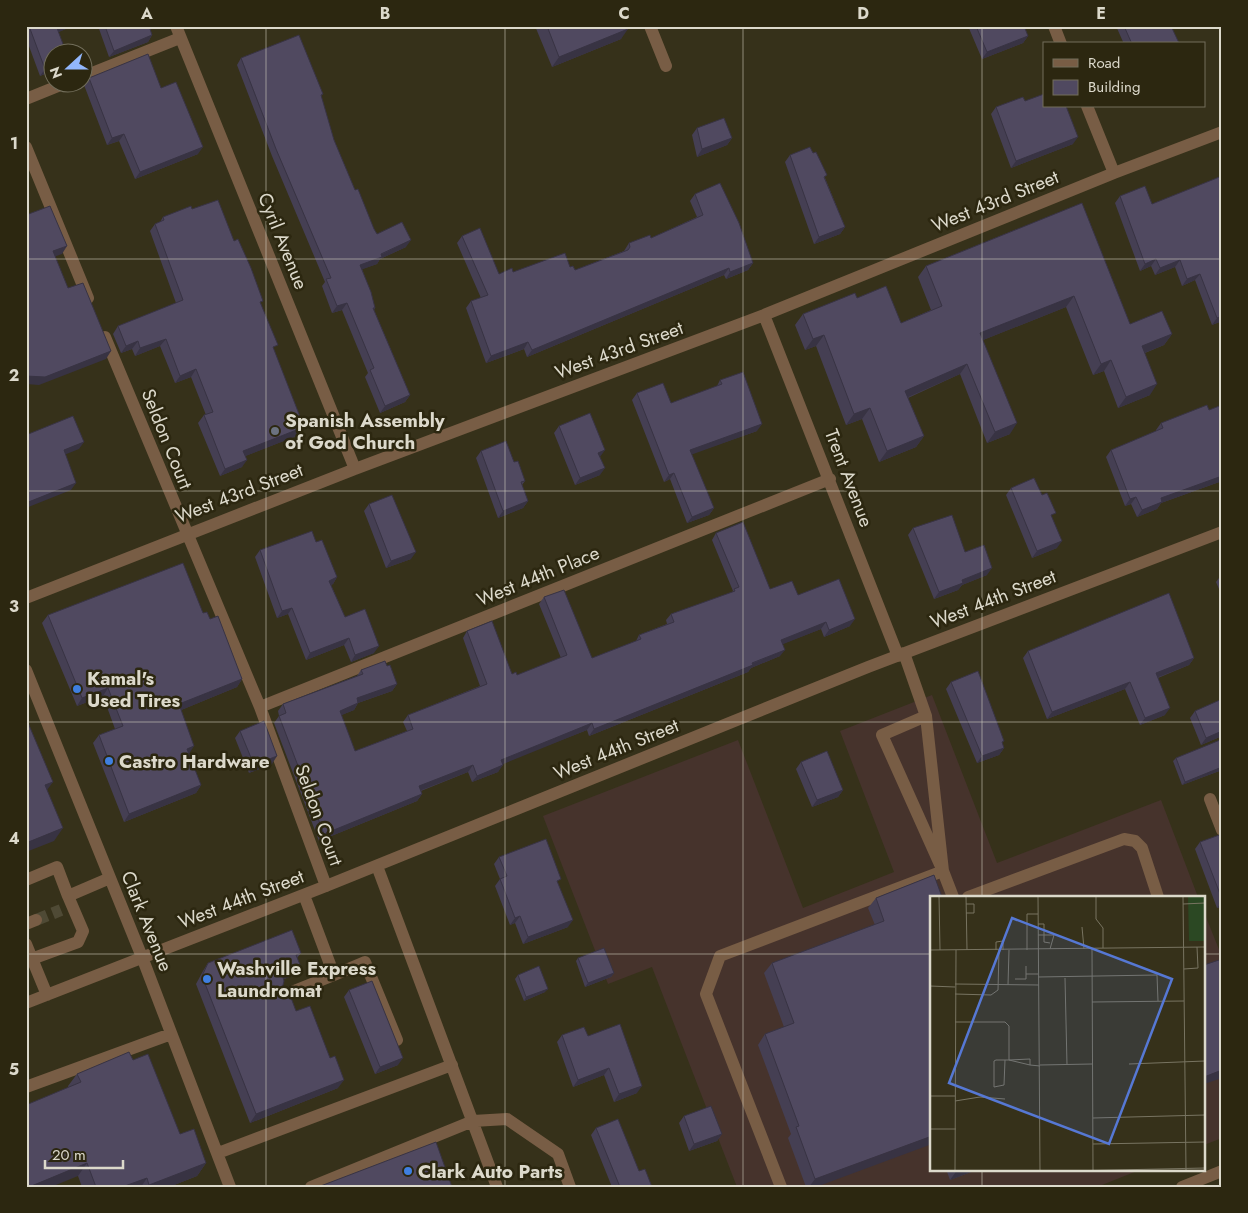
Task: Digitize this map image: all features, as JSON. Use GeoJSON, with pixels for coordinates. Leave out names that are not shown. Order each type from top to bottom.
{"type":"FeatureCollection","features":[{"type":"Feature","properties":{"kind":"street"},"geometry":{"type":"LineString","coordinates":[[650,26],[666,66]]}},
{"type":"Feature","properties":{"kind":"street"},"geometry":{"type":"LineString","coordinates":[[1054,26],[1060,42]]}},
{"type":"Feature","properties":{"kind":"street"},"geometry":{"type":"LineString","coordinates":[[92,72],[178,32]]}},
{"type":"Feature","properties":{"kind":"street","name":"Cyril Avenue"},"geometry":{"type":"LineString","coordinates":[[178,32],[355,469]]}},
{"type":"Feature","properties":{"kind":"street"},"geometry":{"type":"LineString","coordinates":[[26,99],[43,92]]}},
{"type":"Feature","properties":{"kind":"street"},"geometry":{"type":"LineString","coordinates":[[1088,108],[1114,173]]}},
{"type":"Feature","properties":{"kind":"street","name":"West 43rd Street"},"geometry":{"type":"LineString","coordinates":[[26,598],[355,469],[764,316],[1114,173],[1222,132]]}},
{"type":"Feature","properties":{"kind":"street","name":"Seldon Court"},"geometry":{"type":"LineString","coordinates":[[26,147],[186,534],[260,707],[326,886]]}},
{"type":"Feature","properties":{"kind":"street","name":"Trent Avenue"},"geometry":{"type":"LineString","coordinates":[[764,316],[926,716],[943,871]]}},
{"type":"Feature","properties":{"kind":"street","name":"West 44th Place"},"geometry":{"type":"LineString","coordinates":[[260,707],[830,479]]}},
{"type":"Feature","properties":{"kind":"street","name":"West 44th Street"},"geometry":{"type":"LineString","coordinates":[[26,1003],[377,866],[901,654],[1222,532]]}},
{"type":"Feature","properties":{"kind":"street","name":"Clark Avenue"},"geometry":{"type":"LineString","coordinates":[[26,670],[142,957],[230,1187]]}},
{"type":"Feature","properties":{"kind":"street"},"geometry":{"type":"LineString","coordinates":[[926,716],[882,735],[953,896]]}},
{"type":"Feature","properties":{"kind":"street"},"geometry":{"type":"LineString","coordinates":[[1210,799],[1222,830]]}},
{"type":"Feature","properties":{"kind":"street"},"geometry":{"type":"LineString","coordinates":[[971,896],[1124,839],[1135,841],[1142,848],[1158,896]]}},
{"type":"Feature","properties":{"kind":"street"},"geometry":{"type":"LineString","coordinates":[[377,866],[474,1121],[497,1187]]}},
{"type":"Feature","properties":{"kind":"street"},"geometry":{"type":"LineString","coordinates":[[26,880],[57,867],[67,904],[83,931],[78,942],[29,960]]}},
{"type":"Feature","properties":{"kind":"street"},"geometry":{"type":"LineString","coordinates":[[781,1187],[706,994],[720,956],[943,871]]}},
{"type":"Feature","properties":{"kind":"street"},"geometry":{"type":"LineString","coordinates":[[67,904],[110,878]]}},
{"type":"Feature","properties":{"kind":"street"},"geometry":{"type":"LineString","coordinates":[[304,895],[334,975]]}},
{"type":"Feature","properties":{"kind":"street"},"geometry":{"type":"LineString","coordinates":[[26,944],[29,960],[47,995]]}},
{"type":"Feature","properties":{"kind":"street"},"geometry":{"type":"LineString","coordinates":[[284,994],[365,962],[397,1040]]}},
{"type":"Feature","properties":{"kind":"street"},"geometry":{"type":"LineString","coordinates":[[26,1087],[172,1034]]}},
{"type":"Feature","properties":{"kind":"street"},"geometry":{"type":"LineString","coordinates":[[218,1153],[452,1065]]}},
{"type":"Feature","properties":{"kind":"street"},"geometry":{"type":"LineString","coordinates":[[311,1187],[474,1121],[507,1119],[558,1154],[570,1187]]}},
{"type":"Feature","properties":{"kind":"street"},"geometry":{"type":"LineString","coordinates":[[1182,1187],[1222,1171]]}},
{"type":"Feature","properties":{"kind":"shaded area"},"geometry":{"type":"Polygon","coordinates":[[[932,695],[997,863],[1161,800],[1198,896],[930,896],[930,1170],[1140,1170],[1097,1187],[737,1187],[652,967],[608,984],[543,816],[738,740],[803,908],[894,872],[840,731],[932,695]]]}},
{"type":"Feature","properties":{"kind":"shaded area"},"geometry":{"type":"Polygon","coordinates":[[[1206,917],[1222,957],[1222,1138],[1206,1144],[1206,917]]]}},
{"type":"Feature","properties":{"kind":"building"},"geometry":{"type":"Polygon","coordinates":[[[29,26],[61,26],[57,28],[62,42],[42,42],[42,61],[29,26]]]}},
{"type":"Feature","properties":{"kind":"building"},"geometry":{"type":"Polygon","coordinates":[[[105,26],[149,26],[152,35],[114,51],[105,26]]]}},
{"type":"Feature","properties":{"kind":"building"},"geometry":{"type":"Polygon","coordinates":[[[547,26],[627,26],[628,29],[559,57],[547,26]]]}},
{"type":"Feature","properties":{"kind":"building"},"geometry":{"type":"Polygon","coordinates":[[[976,26],[1024,26],[1028,36],[987,52],[976,26]]]}},
{"type":"Feature","properties":{"kind":"building"},"geometry":{"type":"Polygon","coordinates":[[[1124,26],[1171,26],[1179,42],[1131,42],[1124,26]]]}},
{"type":"Feature","properties":{"kind":"building"},"geometry":{"type":"Polygon","coordinates":[[[299,35],[323,94],[321,95],[334,140],[355,190],[358,189],[374,229],[377,234],[402,222],[411,240],[381,254],[382,257],[360,265],[371,292],[375,308],[373,308],[410,395],[385,406],[370,370],[374,368],[347,303],[337,306],[326,279],[331,278],[276,149],[241,58],[299,35]]]}},
{"type":"Feature","properties":{"kind":"building"},"geometry":{"type":"Polygon","coordinates":[[[148,54],[161,88],[176,82],[203,147],[140,172],[124,134],[112,138],[92,86],[92,77],[148,54]]]}},
{"type":"Feature","properties":{"kind":"building"},"geometry":{"type":"Polygon","coordinates":[[[1043,94],[1043,108],[1067,108],[1078,137],[1016,161],[996,107],[1023,97],[1025,101],[1043,94]]]}},
{"type":"Feature","properties":{"kind":"building"},"geometry":{"type":"Polygon","coordinates":[[[724,118],[732,138],[702,149],[697,128],[724,118]]]}},
{"type":"Feature","properties":{"kind":"building"},"geometry":{"type":"Polygon","coordinates":[[[810,147],[813,153],[816,152],[827,175],[824,177],[845,227],[819,237],[790,155],[810,147]]]}},
{"type":"Feature","properties":{"kind":"building"},"geometry":{"type":"Polygon","coordinates":[[[1222,176],[1222,316],[1217,318],[1200,274],[1187,279],[1180,260],[1160,268],[1156,259],[1145,264],[1120,196],[1145,186],[1152,204],[1222,176]]]}},
{"type":"Feature","properties":{"kind":"building"},"geometry":{"type":"Polygon","coordinates":[[[720,183],[739,223],[753,263],[730,272],[729,268],[532,350],[528,342],[491,356],[471,301],[488,295],[462,236],[480,228],[499,274],[512,268],[513,272],[565,253],[570,267],[573,266],[575,270],[628,250],[630,247],[629,243],[650,235],[651,238],[703,215],[695,194],[720,183]]]}},
{"type":"Feature","properties":{"kind":"building"},"geometry":{"type":"Polygon","coordinates":[[[218,200],[234,241],[238,239],[251,268],[263,301],[260,302],[278,345],[273,347],[304,427],[243,451],[247,460],[225,469],[204,415],[213,412],[196,369],[180,376],[166,339],[140,348],[138,341],[126,346],[118,326],[183,300],[155,224],[164,220],[163,217],[191,206],[192,209],[218,200]]]}},
{"type":"Feature","properties":{"kind":"building"},"geometry":{"type":"Polygon","coordinates":[[[1082,203],[1130,324],[1162,311],[1172,334],[1142,346],[1157,384],[1126,397],[1111,360],[1101,364],[1074,296],[980,333],[1017,423],[995,432],[967,364],[905,391],[924,436],[887,451],[870,408],[854,414],[824,335],[813,339],[803,314],[855,293],[857,298],[886,286],[901,323],[942,306],[926,266],[1082,203]]]}},
{"type":"Feature","properties":{"kind":"building"},"geometry":{"type":"Polygon","coordinates":[[[50,206],[67,246],[53,251],[68,288],[83,283],[111,351],[45,377],[26,376],[26,215],[50,206]]]}},
{"type":"Feature","properties":{"kind":"building"},"geometry":{"type":"Polygon","coordinates":[[[743,372],[762,424],[690,450],[714,508],[692,517],[674,473],[669,475],[637,393],[663,383],[671,403],[722,384],[720,380],[743,372]]]}},
{"type":"Feature","properties":{"kind":"building"},"geometry":{"type":"Polygon","coordinates":[[[1207,405],[1209,410],[1222,405],[1222,476],[1161,498],[1162,502],[1142,510],[1136,497],[1130,499],[1111,450],[1163,428],[1161,423],[1207,405]]]}},
{"type":"Feature","properties":{"kind":"building"},"geometry":{"type":"Polygon","coordinates":[[[590,413],[605,450],[598,453],[605,468],[580,478],[559,426],[590,413]]]}},
{"type":"Feature","properties":{"kind":"building"},"geometry":{"type":"Polygon","coordinates":[[[73,416],[84,442],[64,450],[76,483],[26,503],[26,435],[73,416]]]}},
{"type":"Feature","properties":{"kind":"building"},"geometry":{"type":"Polygon","coordinates":[[[506,441],[514,462],[518,461],[525,481],[521,482],[528,501],[503,511],[481,451],[506,441]]]}},
{"type":"Feature","properties":{"kind":"building"},"geometry":{"type":"Polygon","coordinates":[[[1034,478],[1042,495],[1047,493],[1056,513],[1051,515],[1062,541],[1037,551],[1011,488],[1034,478]]]}},
{"type":"Feature","properties":{"kind":"building"},"geometry":{"type":"Polygon","coordinates":[[[392,495],[416,552],[391,561],[369,504],[392,495]]]}},
{"type":"Feature","properties":{"kind":"building"},"geometry":{"type":"Polygon","coordinates":[[[952,515],[965,552],[984,545],[992,568],[962,580],[963,583],[939,592],[913,528],[952,515]]]}},
{"type":"Feature","properties":{"kind":"building"},"geometry":{"type":"Polygon","coordinates":[[[743,522],[770,589],[792,581],[798,595],[839,579],[855,619],[829,630],[826,622],[781,640],[785,650],[752,663],[753,665],[594,729],[592,723],[501,760],[503,765],[477,776],[473,765],[419,786],[422,794],[324,834],[279,716],[286,713],[283,704],[363,674],[361,670],[385,661],[387,666],[390,665],[397,684],[357,698],[358,703],[340,711],[355,751],[413,729],[408,715],[487,684],[467,631],[492,621],[512,674],[516,672],[517,675],[567,655],[544,597],[564,590],[592,658],[641,639],[639,635],[674,622],[671,614],[735,591],[734,589],[739,587],[716,533],[743,522]]]}},
{"type":"Feature","properties":{"kind":"building"},"geometry":{"type":"Polygon","coordinates":[[[312,531],[316,542],[322,540],[337,577],[329,581],[345,617],[365,609],[379,646],[355,655],[349,638],[310,653],[292,608],[282,611],[260,550],[312,531]]]}},
{"type":"Feature","properties":{"kind":"building"},"geometry":{"type":"Polygon","coordinates":[[[183,563],[203,613],[207,612],[210,619],[218,616],[242,679],[179,704],[194,746],[187,749],[201,785],[129,814],[99,735],[123,726],[108,688],[82,698],[48,615],[183,563]]]}},
{"type":"Feature","properties":{"kind":"building"},"geometry":{"type":"Polygon","coordinates":[[[1169,593],[1194,658],[1156,673],[1170,708],[1145,718],[1130,682],[1052,712],[1028,651],[1169,593]]]}},
{"type":"Feature","properties":{"kind":"building"},"geometry":{"type":"Polygon","coordinates":[[[978,671],[1004,741],[1002,742],[1004,748],[982,756],[951,682],[978,671]]]}},
{"type":"Feature","properties":{"kind":"building"},"geometry":{"type":"Polygon","coordinates":[[[1222,699],[1222,731],[1206,738],[1195,711],[1222,699]]]}},
{"type":"Feature","properties":{"kind":"building"},"geometry":{"type":"Polygon","coordinates":[[[26,718],[53,782],[45,785],[63,828],[26,843],[26,718]]]}},
{"type":"Feature","properties":{"kind":"building"},"geometry":{"type":"Polygon","coordinates":[[[264,721],[277,756],[254,765],[240,731],[264,721]]]}},
{"type":"Feature","properties":{"kind":"building"},"geometry":{"type":"Polygon","coordinates":[[[1220,740],[1222,745],[1222,767],[1185,782],[1176,758],[1220,740]]]}},
{"type":"Feature","properties":{"kind":"building"},"geometry":{"type":"Polygon","coordinates":[[[827,751],[843,790],[817,800],[801,762],[827,751]]]}},
{"type":"Feature","properties":{"kind":"building"},"geometry":{"type":"Polygon","coordinates":[[[1222,834],[1222,899],[1200,842],[1222,834]]]}},
{"type":"Feature","properties":{"kind":"building"},"geometry":{"type":"Polygon","coordinates":[[[546,839],[561,879],[557,881],[573,920],[528,937],[520,916],[515,918],[500,879],[507,876],[499,857],[546,839]]]}},
{"type":"Feature","properties":{"kind":"building"},"geometry":{"type":"Polygon","coordinates":[[[934,875],[942,896],[930,896],[930,1137],[815,1179],[796,1127],[799,1126],[765,1034],[794,1023],[772,963],[884,921],[876,898],[934,875]]]}},
{"type":"Feature","properties":{"kind":"building"},"geometry":{"type":"Polygon","coordinates":[[[292,930],[301,953],[296,955],[301,967],[282,974],[284,981],[282,989],[290,995],[296,1011],[310,1006],[330,1058],[335,1056],[344,1080],[256,1114],[202,976],[208,963],[292,930]]]}},
{"type":"Feature","properties":{"kind":"building"},"geometry":{"type":"Polygon","coordinates":[[[604,948],[614,973],[588,983],[578,958],[604,948]]]}},
{"type":"Feature","properties":{"kind":"building"},"geometry":{"type":"Polygon","coordinates":[[[1222,959],[1222,1070],[1206,1076],[1206,964],[1222,959]]]}},
{"type":"Feature","properties":{"kind":"building"},"geometry":{"type":"Polygon","coordinates":[[[539,966],[548,989],[526,997],[518,975],[539,966]]]}},
{"type":"Feature","properties":{"kind":"building"},"geometry":{"type":"Polygon","coordinates":[[[372,981],[403,1058],[380,1067],[349,990],[372,981]]]}},
{"type":"Feature","properties":{"kind":"building"},"geometry":{"type":"Polygon","coordinates":[[[620,1024],[642,1086],[619,1094],[609,1068],[578,1080],[562,1035],[584,1027],[588,1036],[620,1024]]]}},
{"type":"Feature","properties":{"kind":"building"},"geometry":{"type":"Polygon","coordinates":[[[129,1052],[133,1060],[148,1054],[180,1134],[194,1129],[206,1163],[149,1185],[147,1178],[122,1187],[96,1187],[87,1163],[26,1187],[26,1105],[81,1082],[77,1074],[129,1052]]]}},
{"type":"Feature","properties":{"kind":"building"},"geometry":{"type":"Polygon","coordinates":[[[711,1106],[722,1134],[694,1144],[684,1116],[711,1106]]]}},
{"type":"Feature","properties":{"kind":"building"},"geometry":{"type":"Polygon","coordinates":[[[618,1119],[639,1171],[645,1169],[652,1187],[620,1187],[596,1128],[618,1119]]]}},
{"type":"Feature","properties":{"kind":"building"},"geometry":{"type":"Polygon","coordinates":[[[436,1142],[452,1187],[318,1187],[436,1142]]]}},
{"type":"Feature","properties":{"kind":"tunnel"},"geometry":{"type":"LineString","coordinates":[[36,920],[61,910]]}},
{"type":"Feature","properties":{"kind":"place","name":"Spanish Assembly of God Church"},"geometry":{"type":"Point","coordinates":[275,431]}},
{"type":"Feature","properties":{"kind":"place","name":"Kamal's Used Tires"},"geometry":{"type":"Point","coordinates":[77,689]}},
{"type":"Feature","properties":{"kind":"place","name":"Castro Hardware"},"geometry":{"type":"Point","coordinates":[109,761]}},
{"type":"Feature","properties":{"kind":"place","name":"Washville Express Laundromat"},"geometry":{"type":"Point","coordinates":[207,979]}},
{"type":"Feature","properties":{"kind":"place","name":"Clark Auto Parts"},"geometry":{"type":"Point","coordinates":[408,1171]}}]}
